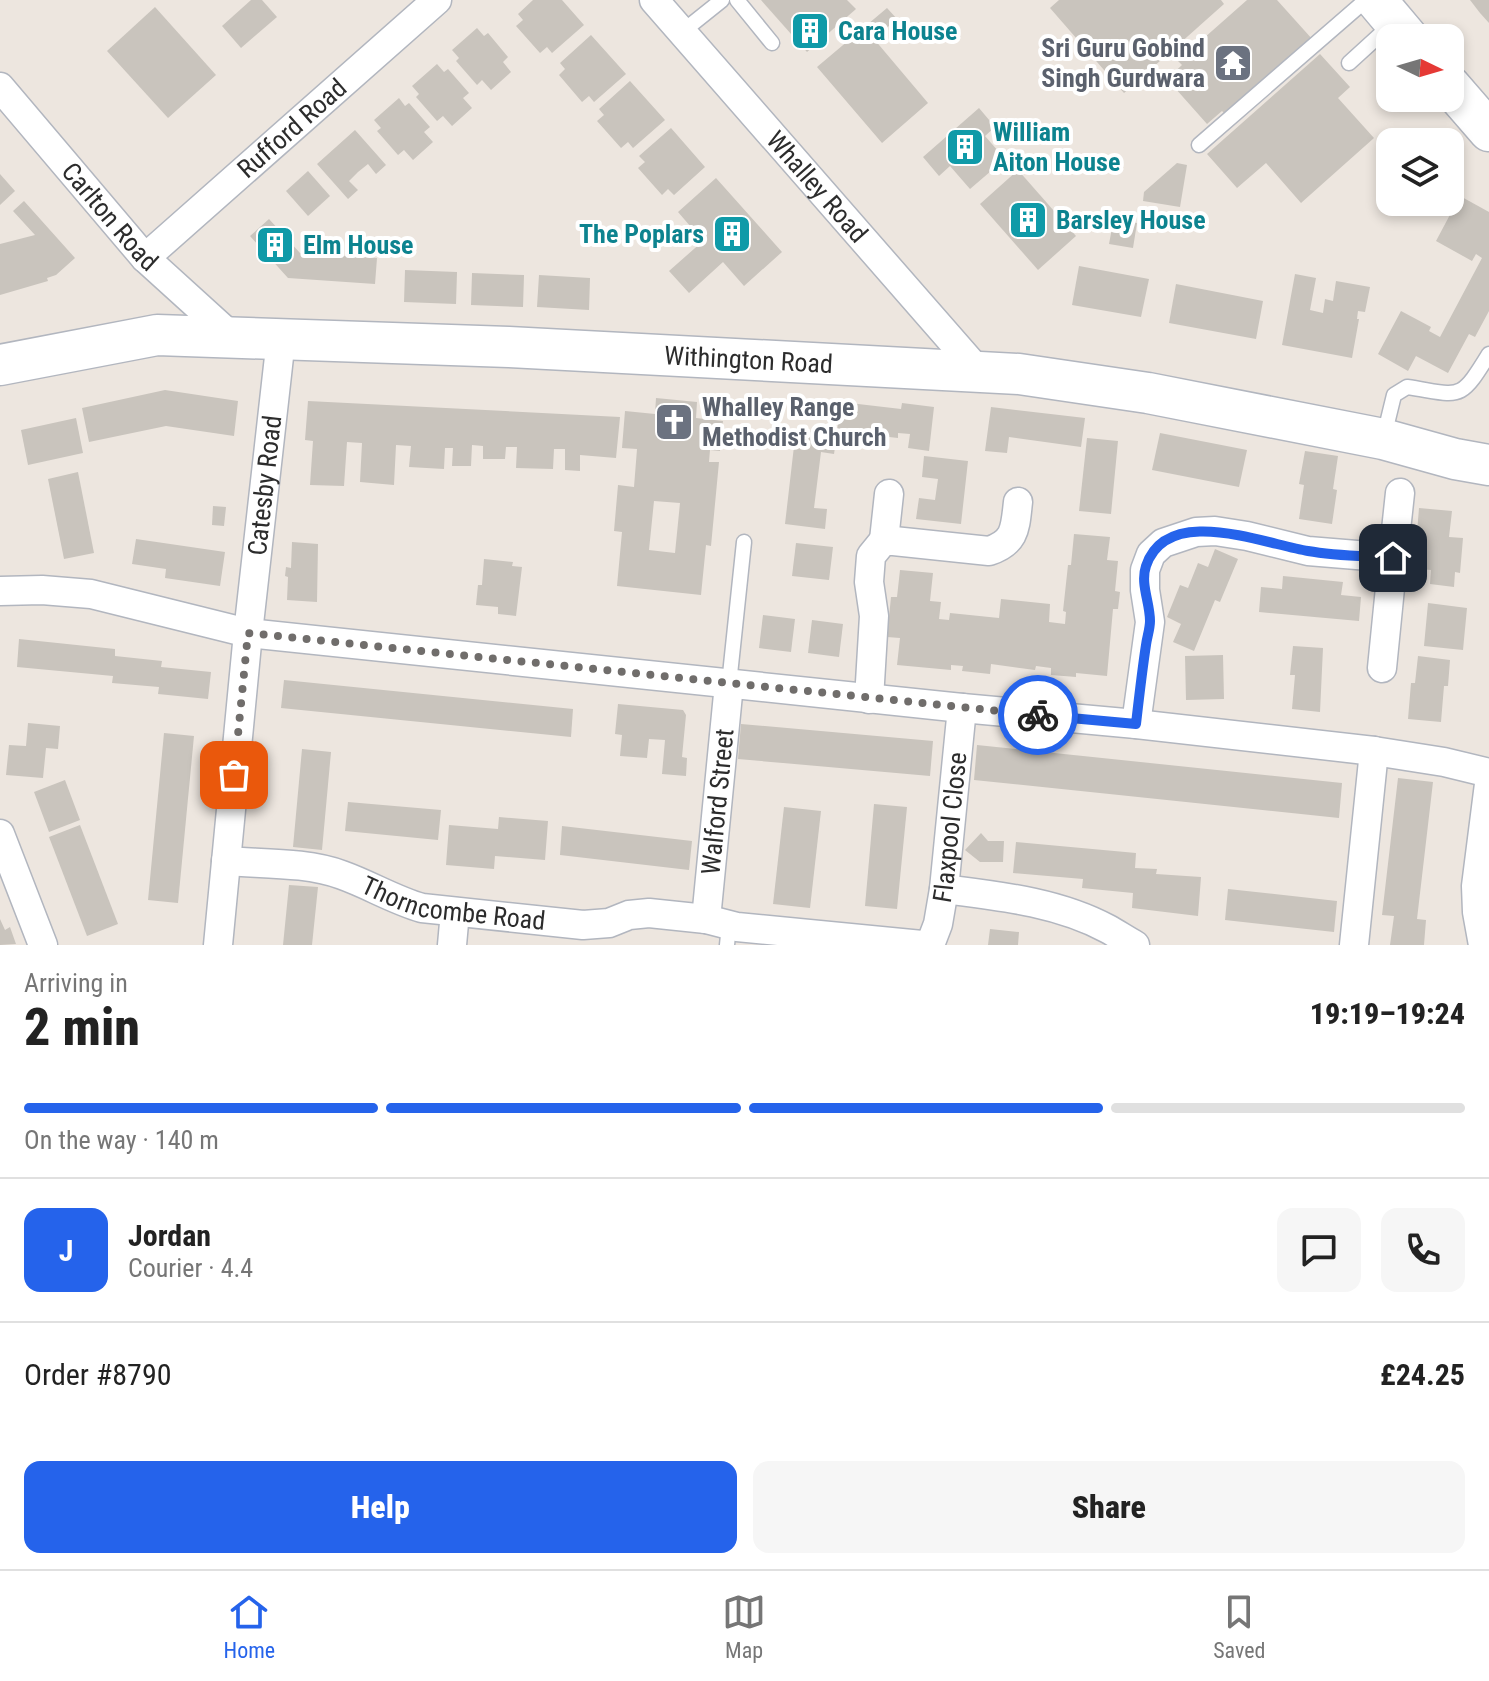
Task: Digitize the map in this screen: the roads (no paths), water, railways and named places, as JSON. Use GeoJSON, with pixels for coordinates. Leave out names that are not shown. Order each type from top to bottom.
{"type":"FeatureCollection","features":[{"type":"Feature","properties":{"kind":"street","name":"Rufford Road"},"geometry":{"type":"LineString","coordinates":[[145,258],[437,0]]}},
{"type":"Feature","properties":{"kind":"street","name":"Whalley Road"},"geometry":{"type":"LineString","coordinates":[[654,0],[980,373]]}},
{"type":"Feature","properties":{"kind":"street","name":"Carlton Road"},"geometry":{"type":"LineString","coordinates":[[0,87],[145,258],[231,336]]}},
{"type":"Feature","properties":{"kind":"street"},"geometry":{"type":"LineString","coordinates":[[1464,102],[1489,131]]}},
{"type":"Feature","properties":{"kind":"street","name":"Withington Road"},"geometry":{"type":"LineString","coordinates":[[0,365],[157,335],[509,347],[980,373],[1062,379],[1148,393],[1383,439],[1489,465]]}},
{"type":"Feature","properties":{"kind":"street","name":"Catesby Road"},"geometry":{"type":"LineString","coordinates":[[218,945],[248,633],[281,339]]}},
{"type":"Feature","properties":{"kind":"street"},"geometry":{"type":"LineString","coordinates":[[1382,668],[1400,493]]}},
{"type":"Feature","properties":{"kind":"street"},"geometry":{"type":"LineString","coordinates":[[869,699],[874,616],[869,582],[871,556],[884,540],[889,494]]}},
{"type":"Feature","properties":{"kind":"street"},"geometry":{"type":"LineString","coordinates":[[884,540],[989,551],[1004,546],[1014,532],[1018,502]]}},
{"type":"Feature","properties":{"kind":"street"},"geometry":{"type":"LineString","coordinates":[[1136,724],[1150,622],[1145,570],[1151,554],[1163,543],[1196,532],[1215,531],[1308,551],[1393,558]]}},
{"type":"Feature","properties":{"kind":"street"},"geometry":{"type":"LineString","coordinates":[[0,591],[91,594],[248,633],[1136,724],[1374,751],[1489,773]]}},
{"type":"Feature","properties":{"kind":"street","name":"Walford Street"},"geometry":{"type":"LineString","coordinates":[[721,930],[729,684]]}},
{"type":"Feature","properties":{"kind":"street","name":"Flaxpool Close"},"geometry":{"type":"LineString","coordinates":[[930,945],[938,924],[944,889],[962,708]]}},
{"type":"Feature","properties":{"kind":"street"},"geometry":{"type":"LineString","coordinates":[[1354,945],[1374,751]]}},
{"type":"Feature","properties":{"kind":"street"},"geometry":{"type":"LineString","coordinates":[[1483,945],[1476,886],[1489,784]]}},
{"type":"Feature","properties":{"kind":"street"},"geometry":{"type":"LineString","coordinates":[[0,834],[43,945]]}},
{"type":"Feature","properties":{"kind":"street","name":"Thorncombe Road"},"geometry":{"type":"LineString","coordinates":[[226,861],[322,870],[343,875],[398,901],[455,912],[583,925],[609,923],[629,915],[649,913],[721,930],[922,945]]}},
{"type":"Feature","properties":{"kind":"street"},"geometry":{"type":"LineString","coordinates":[[944,889],[1013,898],[1055,909],[1107,928],[1128,943]]}},
{"type":"Feature","properties":{"kind":"street"},"geometry":{"type":"LineString","coordinates":[[452,945],[455,912]]}},
{"type":"Feature","properties":{"kind":"lane"},"geometry":{"type":"LineString","coordinates":[[682,32],[722,0]]}},
{"type":"Feature","properties":{"kind":"lane"},"geometry":{"type":"LineString","coordinates":[[737,0],[772,43]]}},
{"type":"Feature","properties":{"kind":"lane"},"geometry":{"type":"LineString","coordinates":[[1349,63],[1386,15]]}},
{"type":"Feature","properties":{"kind":"lane"},"geometry":{"type":"LineString","coordinates":[[1199,145],[1386,15]]}},
{"type":"Feature","properties":{"kind":"lane"},"geometry":{"type":"LineString","coordinates":[[1383,439],[1394,395],[1407,387],[1454,394],[1469,387],[1489,354]]}},
{"type":"Feature","properties":{"kind":"lane"},"geometry":{"type":"LineString","coordinates":[[729,684],[744,542]]}},
{"type":"Feature","properties":{"kind":"place","name":"Cara House"},"geometry":{"type":"Point","coordinates":[810,31]}},
{"type":"Feature","properties":{"kind":"place","name":"Sri Guru Gobind Singh Gurdwara"},"geometry":{"type":"Point","coordinates":[1233,63]}},
{"type":"Feature","properties":{"kind":"place","name":"William Aiton House"},"geometry":{"type":"Point","coordinates":[965,147]}},
{"type":"Feature","properties":{"kind":"place","name":"Barsley House"},"geometry":{"type":"Point","coordinates":[1028,220]}},
{"type":"Feature","properties":{"kind":"place","name":"The Poplars"},"geometry":{"type":"Point","coordinates":[732,234]}},
{"type":"Feature","properties":{"kind":"place","name":"Elm House"},"geometry":{"type":"Point","coordinates":[275,245]}},
{"type":"Feature","properties":{"kind":"place","name":"Whalley Range Methodist Church"},"geometry":{"type":"Point","coordinates":[674,422]}}]}
